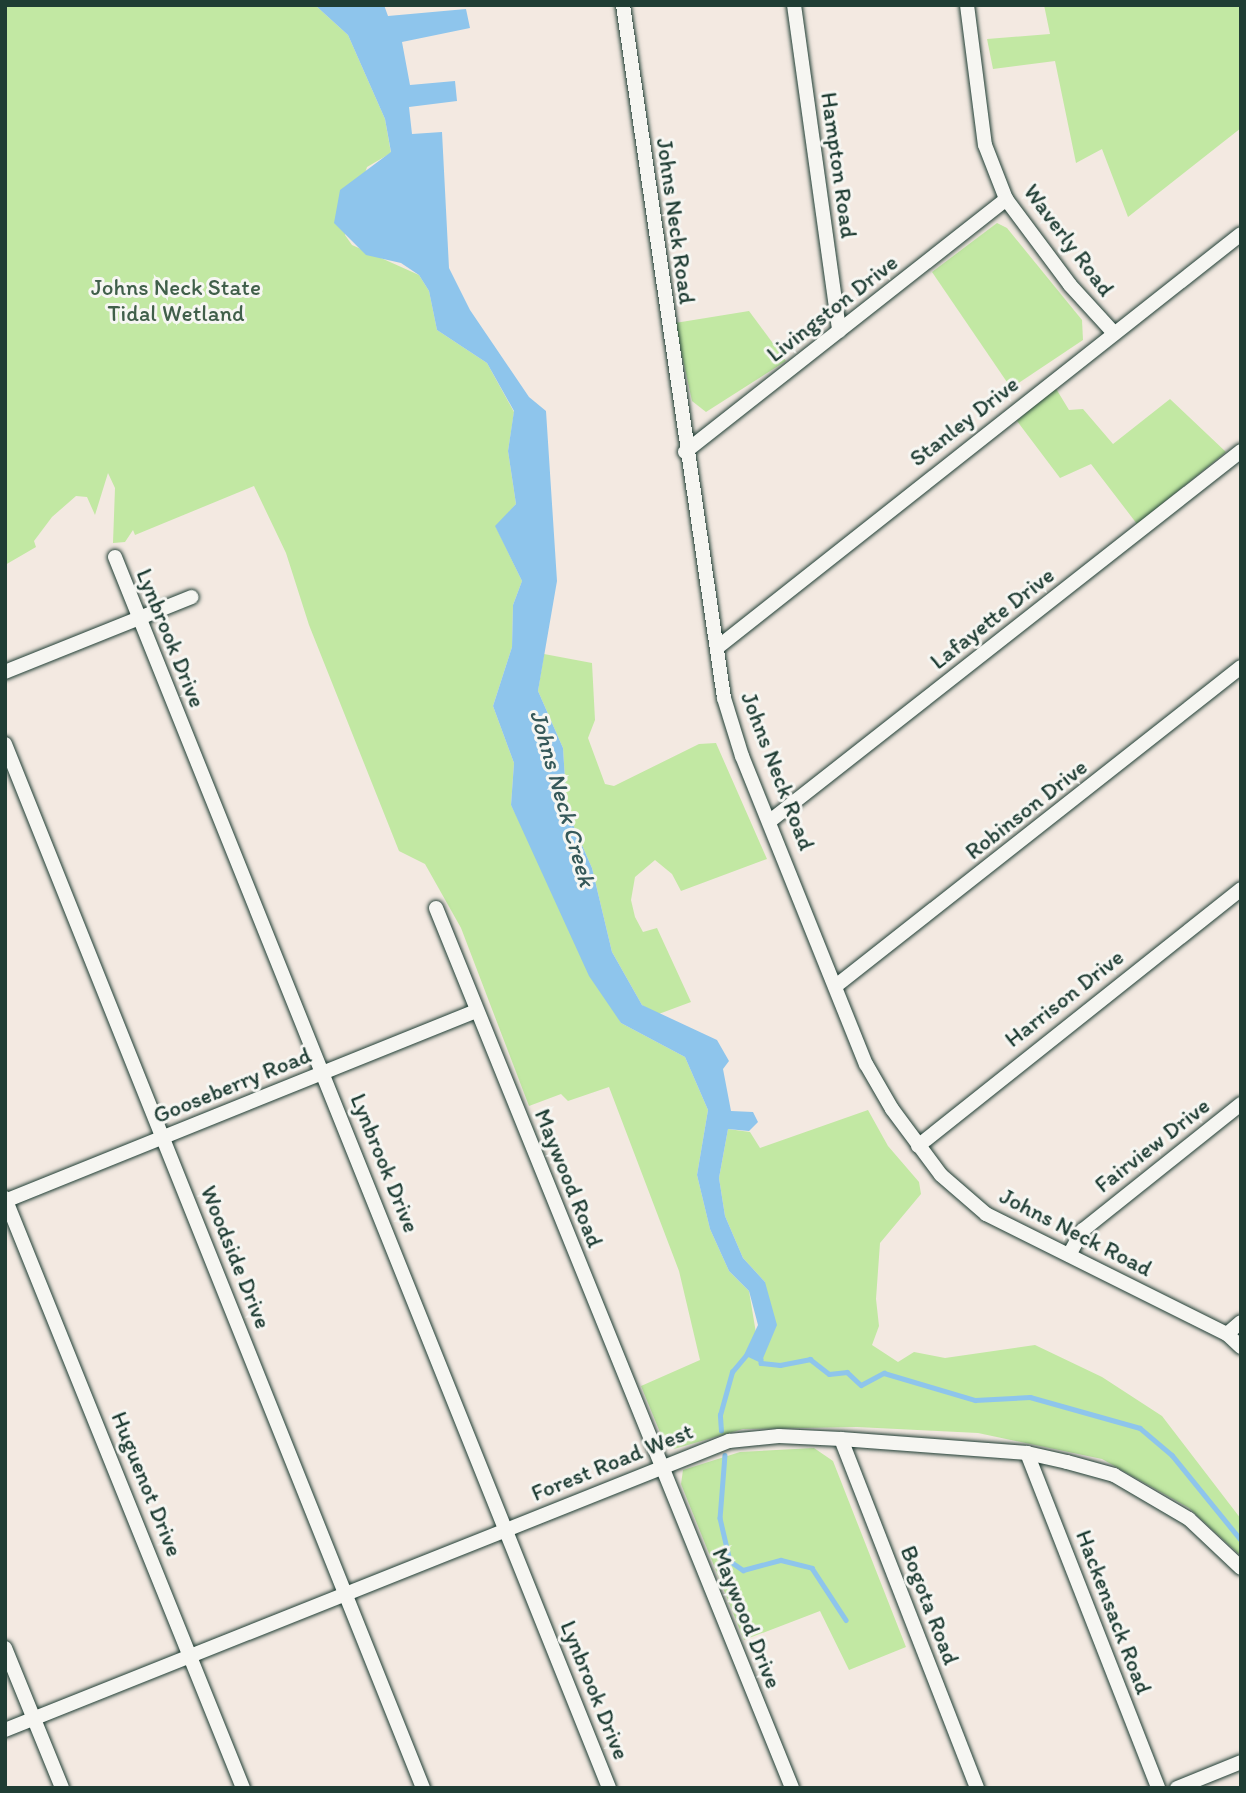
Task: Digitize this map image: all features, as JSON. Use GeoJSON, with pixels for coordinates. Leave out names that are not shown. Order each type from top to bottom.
{"type":"FeatureCollection","features":[{"type":"Feature","properties":{"kind":"street","name":"Johns Neck Road"},"geometry":{"type":"LineString","coordinates":[[623,5],[685,452],[724,698],[866,1064],[918,1146],[941,1175],[986,1214],[1227,1334],[1241,1347]]}},
{"type":"Feature","properties":{"kind":"street","name":"Hampton Road"},"geometry":{"type":"LineString","coordinates":[[794,5],[839,331]]}},
{"type":"Feature","properties":{"kind":"street","name":"Waverly Road"},"geometry":{"type":"LineString","coordinates":[[967,5],[985,145],[1006,199],[1070,285],[1113,332]]}},
{"type":"Feature","properties":{"kind":"street","name":"Livingston Drive"},"geometry":{"type":"LineString","coordinates":[[685,452],[1006,199]]}},
{"type":"Feature","properties":{"kind":"street","name":"Stanley Drive"},"geometry":{"type":"LineString","coordinates":[[718,647],[1113,332],[1241,234]]}},
{"type":"Feature","properties":{"kind":"street","name":"Lafayette Drive"},"geometry":{"type":"LineString","coordinates":[[771,821],[1241,451]]}},
{"type":"Feature","properties":{"kind":"street","name":"Lynbrook Drive"},"geometry":{"type":"LineString","coordinates":[[115,557],[136,616],[324,1072],[609,1788]]}},
{"type":"Feature","properties":{"kind":"street"},"geometry":{"type":"LineString","coordinates":[[5,672],[136,616],[192,597]]}},
{"type":"Feature","properties":{"kind":"street","name":"Robinson Drive"},"geometry":{"type":"LineString","coordinates":[[837,985],[1241,667]]}},
{"type":"Feature","properties":{"kind":"street","name":"Woodside Drive"},"geometry":{"type":"LineString","coordinates":[[5,744],[423,1788]]}},
{"type":"Feature","properties":{"kind":"street","name":"Harrison Drive"},"geometry":{"type":"LineString","coordinates":[[918,1146],[1241,889]]}},
{"type":"Feature","properties":{"kind":"street","name":"Maywood Road"},"geometry":{"type":"LineString","coordinates":[[436,908],[660,1465]]}},
{"type":"Feature","properties":{"kind":"street","name":"Gooseberry Road"},"geometry":{"type":"LineString","coordinates":[[6,1200],[476,1011]]}},
{"type":"Feature","properties":{"kind":"street","name":"Fairview Drive"},"geometry":{"type":"LineString","coordinates":[[1069,1255],[1083,1230],[1241,1104]]}},
{"type":"Feature","properties":{"kind":"street","name":"Huguenot Drive"},"geometry":{"type":"LineString","coordinates":[[6,1200],[243,1788]]}},
{"type":"Feature","properties":{"kind":"street"},"geometry":{"type":"LineString","coordinates":[[1227,1334],[1241,1322]]}},
{"type":"Feature","properties":{"kind":"street","name":"Forest Road West"},"geometry":{"type":"LineString","coordinates":[[5,1730],[660,1465],[729,1441],[779,1436],[1027,1453],[1114,1475],[1189,1519],[1241,1568]]}},
{"type":"Feature","properties":{"kind":"street","name":"Bogota Road"},"geometry":{"type":"LineString","coordinates":[[841,1439],[977,1788]]}},
{"type":"Feature","properties":{"kind":"street","name":"Hackensack Road"},"geometry":{"type":"LineString","coordinates":[[1027,1453],[1158,1788]]}},
{"type":"Feature","properties":{"kind":"street","name":"Maywood Drive"},"geometry":{"type":"LineString","coordinates":[[660,1465],[792,1788]]}},
{"type":"Feature","properties":{"kind":"street"},"geometry":{"type":"LineString","coordinates":[[5,1648],[62,1788]]}},
{"type":"Feature","properties":{"kind":"street"},"geometry":{"type":"LineString","coordinates":[[1177,1788],[1241,1762]]}},
{"type":"Feature","properties":{"kind":"green space","name":"Johns Neck State Tidal Wetland"},"geometry":{"type":"Polygon","coordinates":[[[5,5],[315,5],[348,35],[385,119],[391,153],[367,167],[345,235],[352,245],[419,275],[429,291],[437,330],[487,363],[514,412],[508,451],[516,504],[496,527],[522,581],[513,605],[512,647],[493,706],[514,763],[511,805],[621,1023],[685,1057],[708,1110],[697,1175],[710,1229],[729,1271],[749,1291],[761,1363],[765,1282],[743,1258],[725,1216],[719,1178],[728,1129],[750,1132],[760,1148],[868,1110],[888,1146],[919,1182],[921,1194],[880,1243],[876,1299],[879,1326],[872,1345],[898,1362],[914,1352],[945,1358],[1035,1345],[1102,1377],[1162,1416],[1241,1519],[1241,1556],[1189,1508],[1102,1459],[978,1433],[857,1427],[743,1429],[674,1449],[664,1442],[641,1386],[700,1360],[679,1271],[609,1087],[568,1101],[561,1094],[529,1106],[461,928],[425,864],[399,851],[309,625],[286,553],[254,486],[135,535],[133,530],[125,542],[113,543],[115,488],[108,473],[95,515],[87,497],[76,496],[52,517],[34,541],[36,547],[5,565],[5,5]]]}},
{"type":"Feature","properties":{"kind":"green space"},"geometry":{"type":"Polygon","coordinates":[[[1044,5],[1241,5],[1241,128],[1128,217],[1102,149],[1076,163],[1055,61],[993,69],[987,39],[1050,34],[1044,5]]]}},
{"type":"Feature","properties":{"kind":"green space"},"geometry":{"type":"Polygon","coordinates":[[[997,223],[1007,228],[1082,320],[1083,340],[1011,388],[932,272],[997,223]]]}},
{"type":"Feature","properties":{"kind":"green space"},"geometry":{"type":"Polygon","coordinates":[[[749,311],[786,361],[706,412],[692,401],[675,323],[749,311]]]}},
{"type":"Feature","properties":{"kind":"green space"},"geometry":{"type":"Polygon","coordinates":[[[1055,387],[1069,410],[1083,409],[1113,444],[1170,399],[1226,452],[1137,524],[1091,464],[1060,478],[1017,421],[1055,387]]]}},
{"type":"Feature","properties":{"kind":"green space"},"geometry":{"type":"Polygon","coordinates":[[[544,654],[592,663],[595,720],[588,738],[605,784],[614,786],[699,744],[716,743],[767,859],[681,891],[672,874],[655,860],[635,877],[631,900],[635,917],[643,932],[657,928],[691,1002],[656,1015],[642,1005],[612,952],[592,868],[567,811],[563,748],[538,691],[544,654]]]}},
{"type":"Feature","properties":{"kind":"green space"},"geometry":{"type":"Polygon","coordinates":[[[814,1448],[833,1461],[906,1647],[849,1670],[820,1611],[744,1640],[681,1484],[683,1470],[740,1452],[814,1448]]]}},
{"type":"Feature","properties":{"kind":"water"},"geometry":{"type":"Polygon","coordinates":[[[315,5],[384,5],[388,16],[466,9],[470,28],[402,42],[410,85],[455,81],[457,101],[409,107],[412,134],[442,132],[449,268],[470,310],[529,397],[546,411],[557,581],[538,691],[563,748],[567,811],[592,868],[612,952],[642,1005],[717,1040],[729,1061],[723,1069],[731,1111],[753,1112],[758,1122],[749,1131],[728,1129],[719,1178],[725,1216],[743,1258],[765,1282],[777,1325],[761,1363],[744,1355],[758,1325],[749,1291],[729,1271],[710,1229],[697,1175],[708,1110],[685,1057],[621,1023],[589,976],[511,805],[514,763],[493,706],[512,647],[513,605],[522,581],[495,526],[516,504],[508,451],[514,411],[487,363],[437,330],[429,291],[419,275],[401,263],[366,255],[334,223],[340,190],[391,152],[385,119],[348,35],[315,5]]]}},
{"type":"Feature","properties":{"kind":"waterway","name":"Johns Neck Creek"},"geometry":{"type":"LineString","coordinates":[[721,1431],[720,1415],[732,1372],[747,1354]]}},
{"type":"Feature","properties":{"kind":"waterway"},"geometry":{"type":"LineString","coordinates":[[761,1359],[761,1363],[780,1365],[810,1359],[829,1374],[847,1372],[861,1385],[884,1373],[975,1400],[1030,1397],[1140,1428],[1172,1455],[1241,1540]]}},
{"type":"Feature","properties":{"kind":"waterway","name":"Johns Neck Creek"},"geometry":{"type":"LineString","coordinates":[[725,1455],[720,1518],[730,1561],[743,1570],[781,1560],[812,1568],[846,1620]]}}]}
